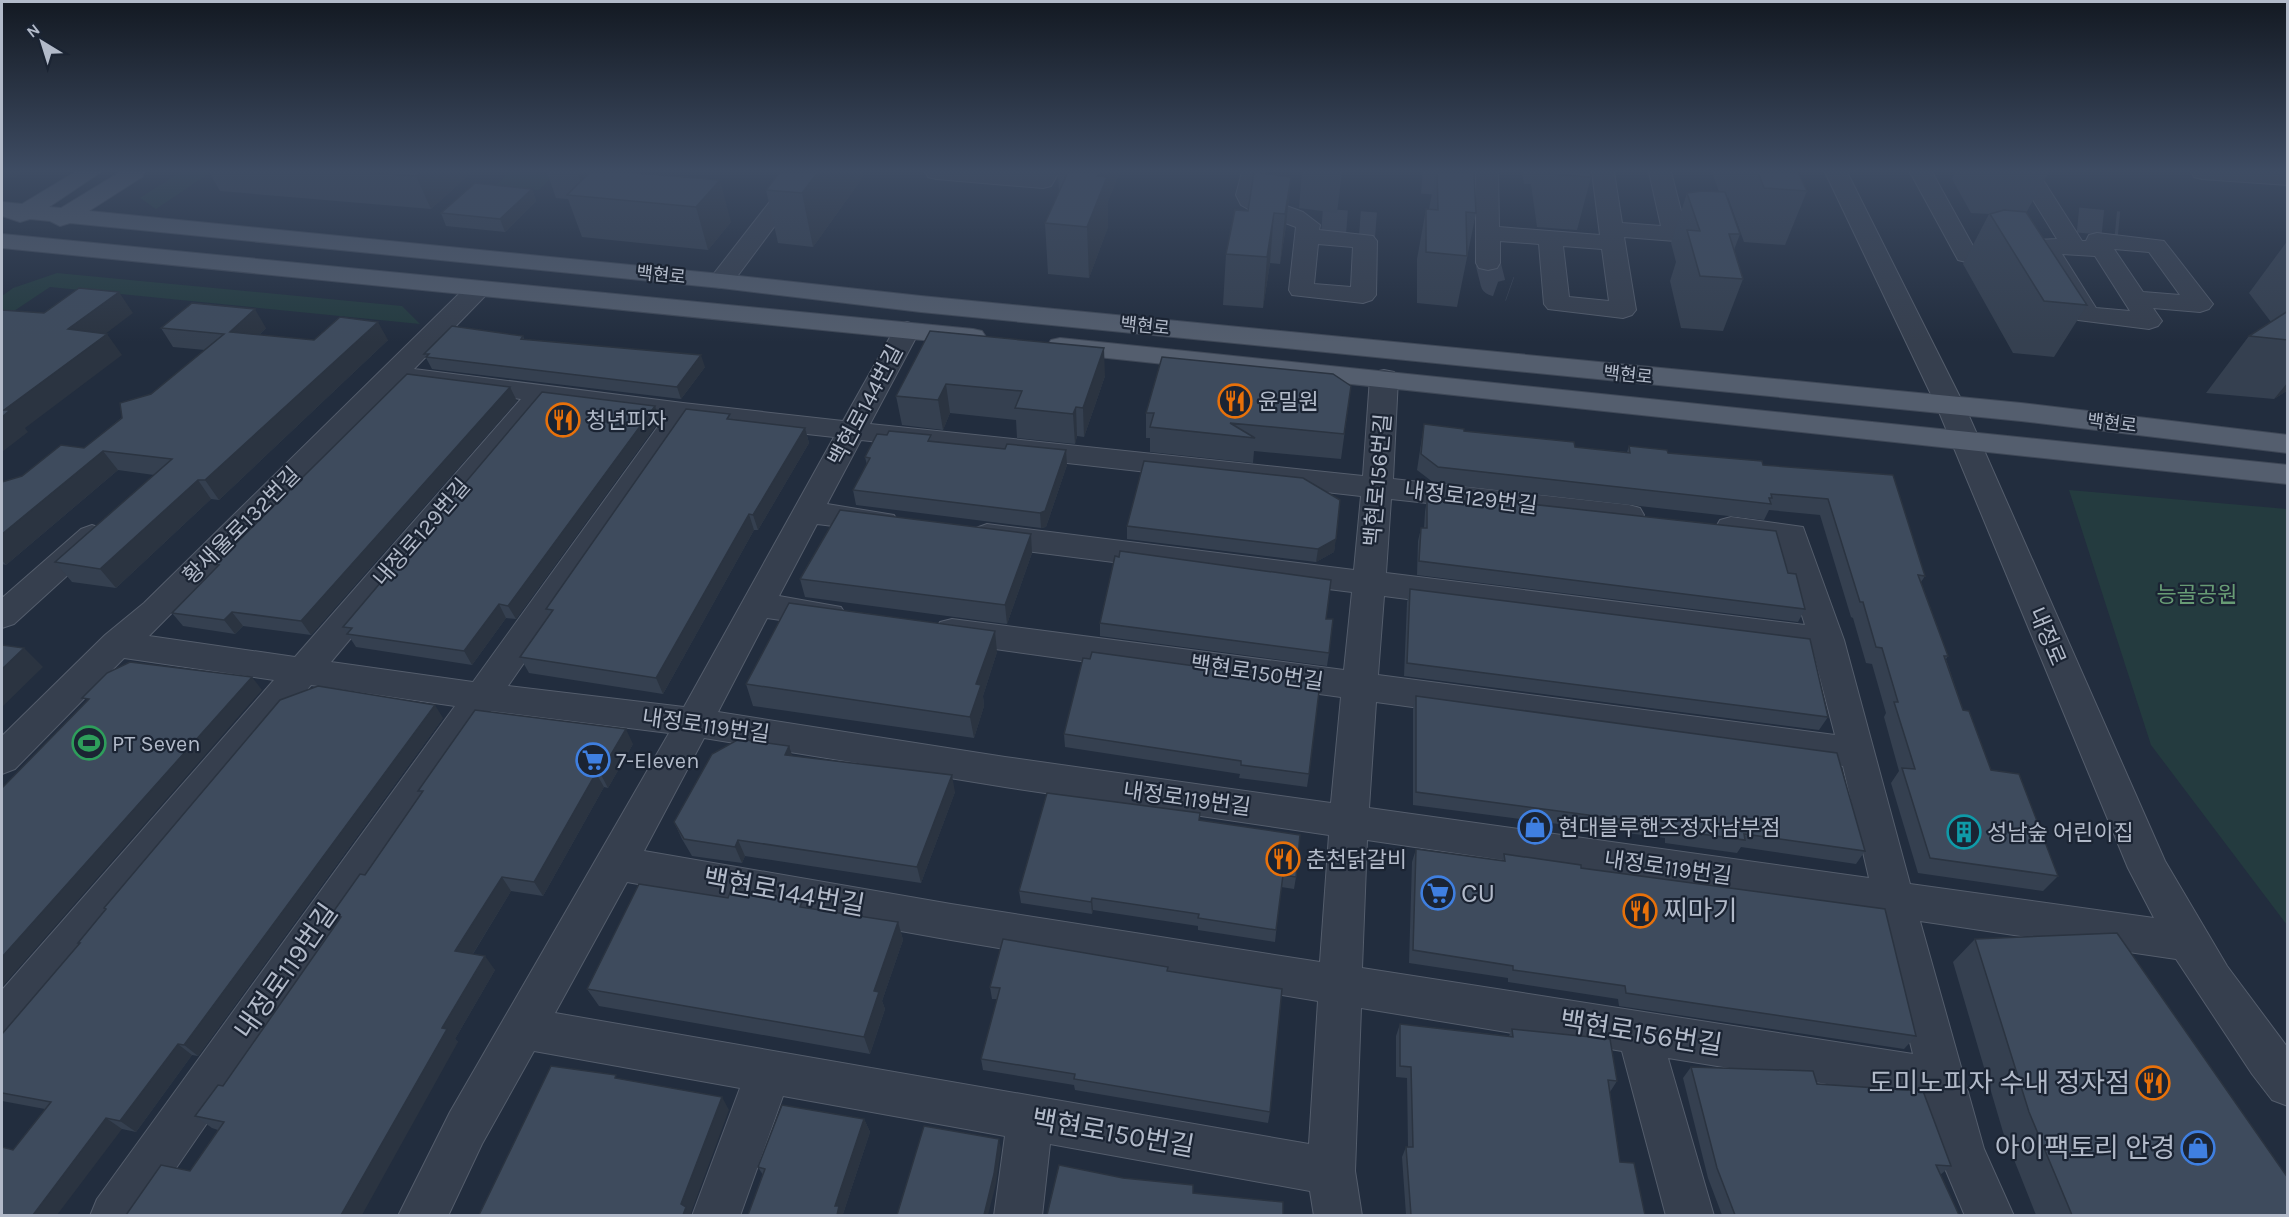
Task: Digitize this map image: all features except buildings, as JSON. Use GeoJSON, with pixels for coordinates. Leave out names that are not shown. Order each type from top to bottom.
{"type":"FeatureCollection","features":[{"type":"Feature","properties":{"kind":"main road"},"geometry":{"type":"LineString","coordinates":[[2,257],[12,242],[38,229]]}},
{"type":"Feature","properties":{"kind":"main road","name":"백현로"},"geometry":{"type":"LineString","coordinates":[[193,229],[721,281],[921,304],[2020,412],[2288,444]]}},
{"type":"Feature","properties":{"kind":"main road","name":"백현로"},"geometry":{"type":"LineString","coordinates":[[12,242],[1000,339]]}},
{"type":"Feature","properties":{"kind":"main road","name":"백현로"},"geometry":{"type":"LineString","coordinates":[[1035,343],[2288,475]]}},
{"type":"Feature","properties":{"kind":"street"},"geometry":{"type":"LineString","coordinates":[[721,281],[761,229]]}},
{"type":"Feature","properties":{"kind":"street"},"geometry":{"type":"LineString","coordinates":[[1488,229],[1488,263]]}},
{"type":"Feature","properties":{"kind":"street"},"geometry":{"type":"LineString","coordinates":[[1550,238],[1557,304],[1623,310],[1612,229]]}},
{"type":"Feature","properties":{"kind":"street"},"geometry":{"type":"LineString","coordinates":[[1488,233],[1550,238],[1675,234],[1674,229]]}},
{"type":"Feature","properties":{"kind":"street","name":"내정로"},"geometry":{"type":"LineString","coordinates":[[1864,229],[1951,407],[2148,868],[2172,916],[2217,988],[2288,1084]]}},
{"type":"Feature","properties":{"kind":"street"},"geometry":{"type":"LineString","coordinates":[[1952,229],[1966,255]]}},
{"type":"Feature","properties":{"kind":"street"},"geometry":{"type":"LineString","coordinates":[[2070,229],[2075,248]]}},
{"type":"Feature","properties":{"kind":"street"},"geometry":{"type":"LineString","coordinates":[[2103,250],[2045,245],[2086,315],[2149,321],[2097,240],[2156,246],[2200,304],[2135,299]]}},
{"type":"Feature","properties":{"kind":"street","name":"황새울로132번길"},"geometry":{"type":"LineString","coordinates":[[2,759],[117,644],[156,611],[478,289]]}},
{"type":"Feature","properties":{"kind":"street","name":"백현로144번길"},"geometry":{"type":"LineString","coordinates":[[422,1215],[466,1128],[616,863],[853,431],[895,348],[907,330]]}},
{"type":"Feature","properties":{"kind":"street","name":"내정로129번길"},"geometry":{"type":"LineString","coordinates":[[391,374],[683,412],[1378,486],[1650,518]]}},
{"type":"Feature","properties":{"kind":"street","name":"백현로156번길"},"geometry":{"type":"LineString","coordinates":[[1338,1215],[1331,1171],[1349,820],[1367,582],[1378,486],[1384,378]]}},
{"type":"Feature","properties":{"kind":"street","name":"내정로129번길"},"geometry":{"type":"LineString","coordinates":[[303,671],[540,394]]}},
{"type":"Feature","properties":{"kind":"street"},"geometry":{"type":"LineString","coordinates":[[479,696],[683,412]]}},
{"type":"Feature","properties":{"kind":"street"},"geometry":{"type":"LineString","coordinates":[[807,512],[908,525]]}},
{"type":"Feature","properties":{"kind":"street"},"geometry":{"type":"LineString","coordinates":[[2,616],[113,517]]}},
{"type":"Feature","properties":{"kind":"street"},"geometry":{"type":"LineString","coordinates":[[1710,524],[1792,534],[1827,640],[1858,753],[1894,900],[1962,1154],[1990,1215]]}},
{"type":"Feature","properties":{"kind":"street"},"geometry":{"type":"LineString","coordinates":[[953,530],[1827,640]]}},
{"type":"Feature","properties":{"kind":"street"},"geometry":{"type":"LineString","coordinates":[[757,605],[859,619]]}},
{"type":"Feature","properties":{"kind":"street","name":"백현로150번길"},"geometry":{"type":"LineString","coordinates":[[918,627],[1360,686]]}},
{"type":"Feature","properties":{"kind":"street","name":"내정로119번길"},"geometry":{"type":"LineString","coordinates":[[117,644],[479,696],[693,722],[1005,772],[2189,942]]}},
{"type":"Feature","properties":{"kind":"street"},"geometry":{"type":"LineString","coordinates":[[2,1022],[303,671]]}},
{"type":"Feature","properties":{"kind":"street"},"geometry":{"type":"LineString","coordinates":[[1360,686],[1858,753]]}},
{"type":"Feature","properties":{"kind":"street","name":"내정로119번길"},"geometry":{"type":"LineString","coordinates":[[114,1215],[479,696]]}},
{"type":"Feature","properties":{"kind":"street","name":"백현로144번길"},"geometry":{"type":"LineString","coordinates":[[616,863],[951,922],[1340,984]]}},
{"type":"Feature","properties":{"kind":"street","name":"백현로156번길"},"geometry":{"type":"LineString","coordinates":[[1340,984],[1942,1081]]}},
{"type":"Feature","properties":{"kind":"street"},"geometry":{"type":"LineString","coordinates":[[523,1028],[769,1072],[716,1215]]}},
{"type":"Feature","properties":{"kind":"street"},"geometry":{"type":"LineString","coordinates":[[1639,1033],[1690,1215]]}},
{"type":"Feature","properties":{"kind":"street","name":"백현로150번길"},"geometry":{"type":"LineString","coordinates":[[769,1072],[1331,1171]]}},
{"type":"Feature","properties":{"kind":"street"},"geometry":{"type":"LineString","coordinates":[[1018,1215],[1030,1118]]}},
{"type":"Feature","properties":{"kind":"green space"},"geometry":{"type":"Polygon","coordinates":[[[57,273],[402,306],[420,324],[50,287],[2,319],[2,296],[13,288],[57,273]]]}},
{"type":"Feature","properties":{"kind":"green space","name":"능골공원"},"geometry":{"type":"Polygon","coordinates":[[[2069,490],[2287,509],[2287,925],[2151,745],[2069,490]]]}},
{"type":"Feature","properties":{"kind":"tunnel"},"geometry":{"type":"LineString","coordinates":[[1488,263],[1493,283],[1510,289]]}},
{"type":"Feature","properties":{"kind":"place","name":"윤밀원"},"geometry":{"type":"Point","coordinates":[1235,401]}},
{"type":"Feature","properties":{"kind":"place","name":"청년피자"},"geometry":{"type":"Point","coordinates":[563,420]}},
{"type":"Feature","properties":{"kind":"place","name":"PT Seven"},"geometry":{"type":"Point","coordinates":[89,743]}},
{"type":"Feature","properties":{"kind":"place","name":"7-Eleven"},"geometry":{"type":"Point","coordinates":[593,760]}},
{"type":"Feature","properties":{"kind":"place","name":"현대블루핸즈정자남부점"},"geometry":{"type":"Point","coordinates":[1535,827]}},
{"type":"Feature","properties":{"kind":"place","name":"성남숲 어린이집"},"geometry":{"type":"Point","coordinates":[1964,832]}},
{"type":"Feature","properties":{"kind":"place","name":"춘천닭갈비"},"geometry":{"type":"Point","coordinates":[1283,859]}},
{"type":"Feature","properties":{"kind":"place","name":"CU"},"geometry":{"type":"Point","coordinates":[1438,893]}},
{"type":"Feature","properties":{"kind":"place","name":"찌마기"},"geometry":{"type":"Point","coordinates":[1640,911]}},
{"type":"Feature","properties":{"kind":"place","name":"도미노피자 수내 정자점"},"geometry":{"type":"Point","coordinates":[2153,1083]}},
{"type":"Feature","properties":{"kind":"place","name":"아이팩토리 안경"},"geometry":{"type":"Point","coordinates":[2198,1148]}}]}
